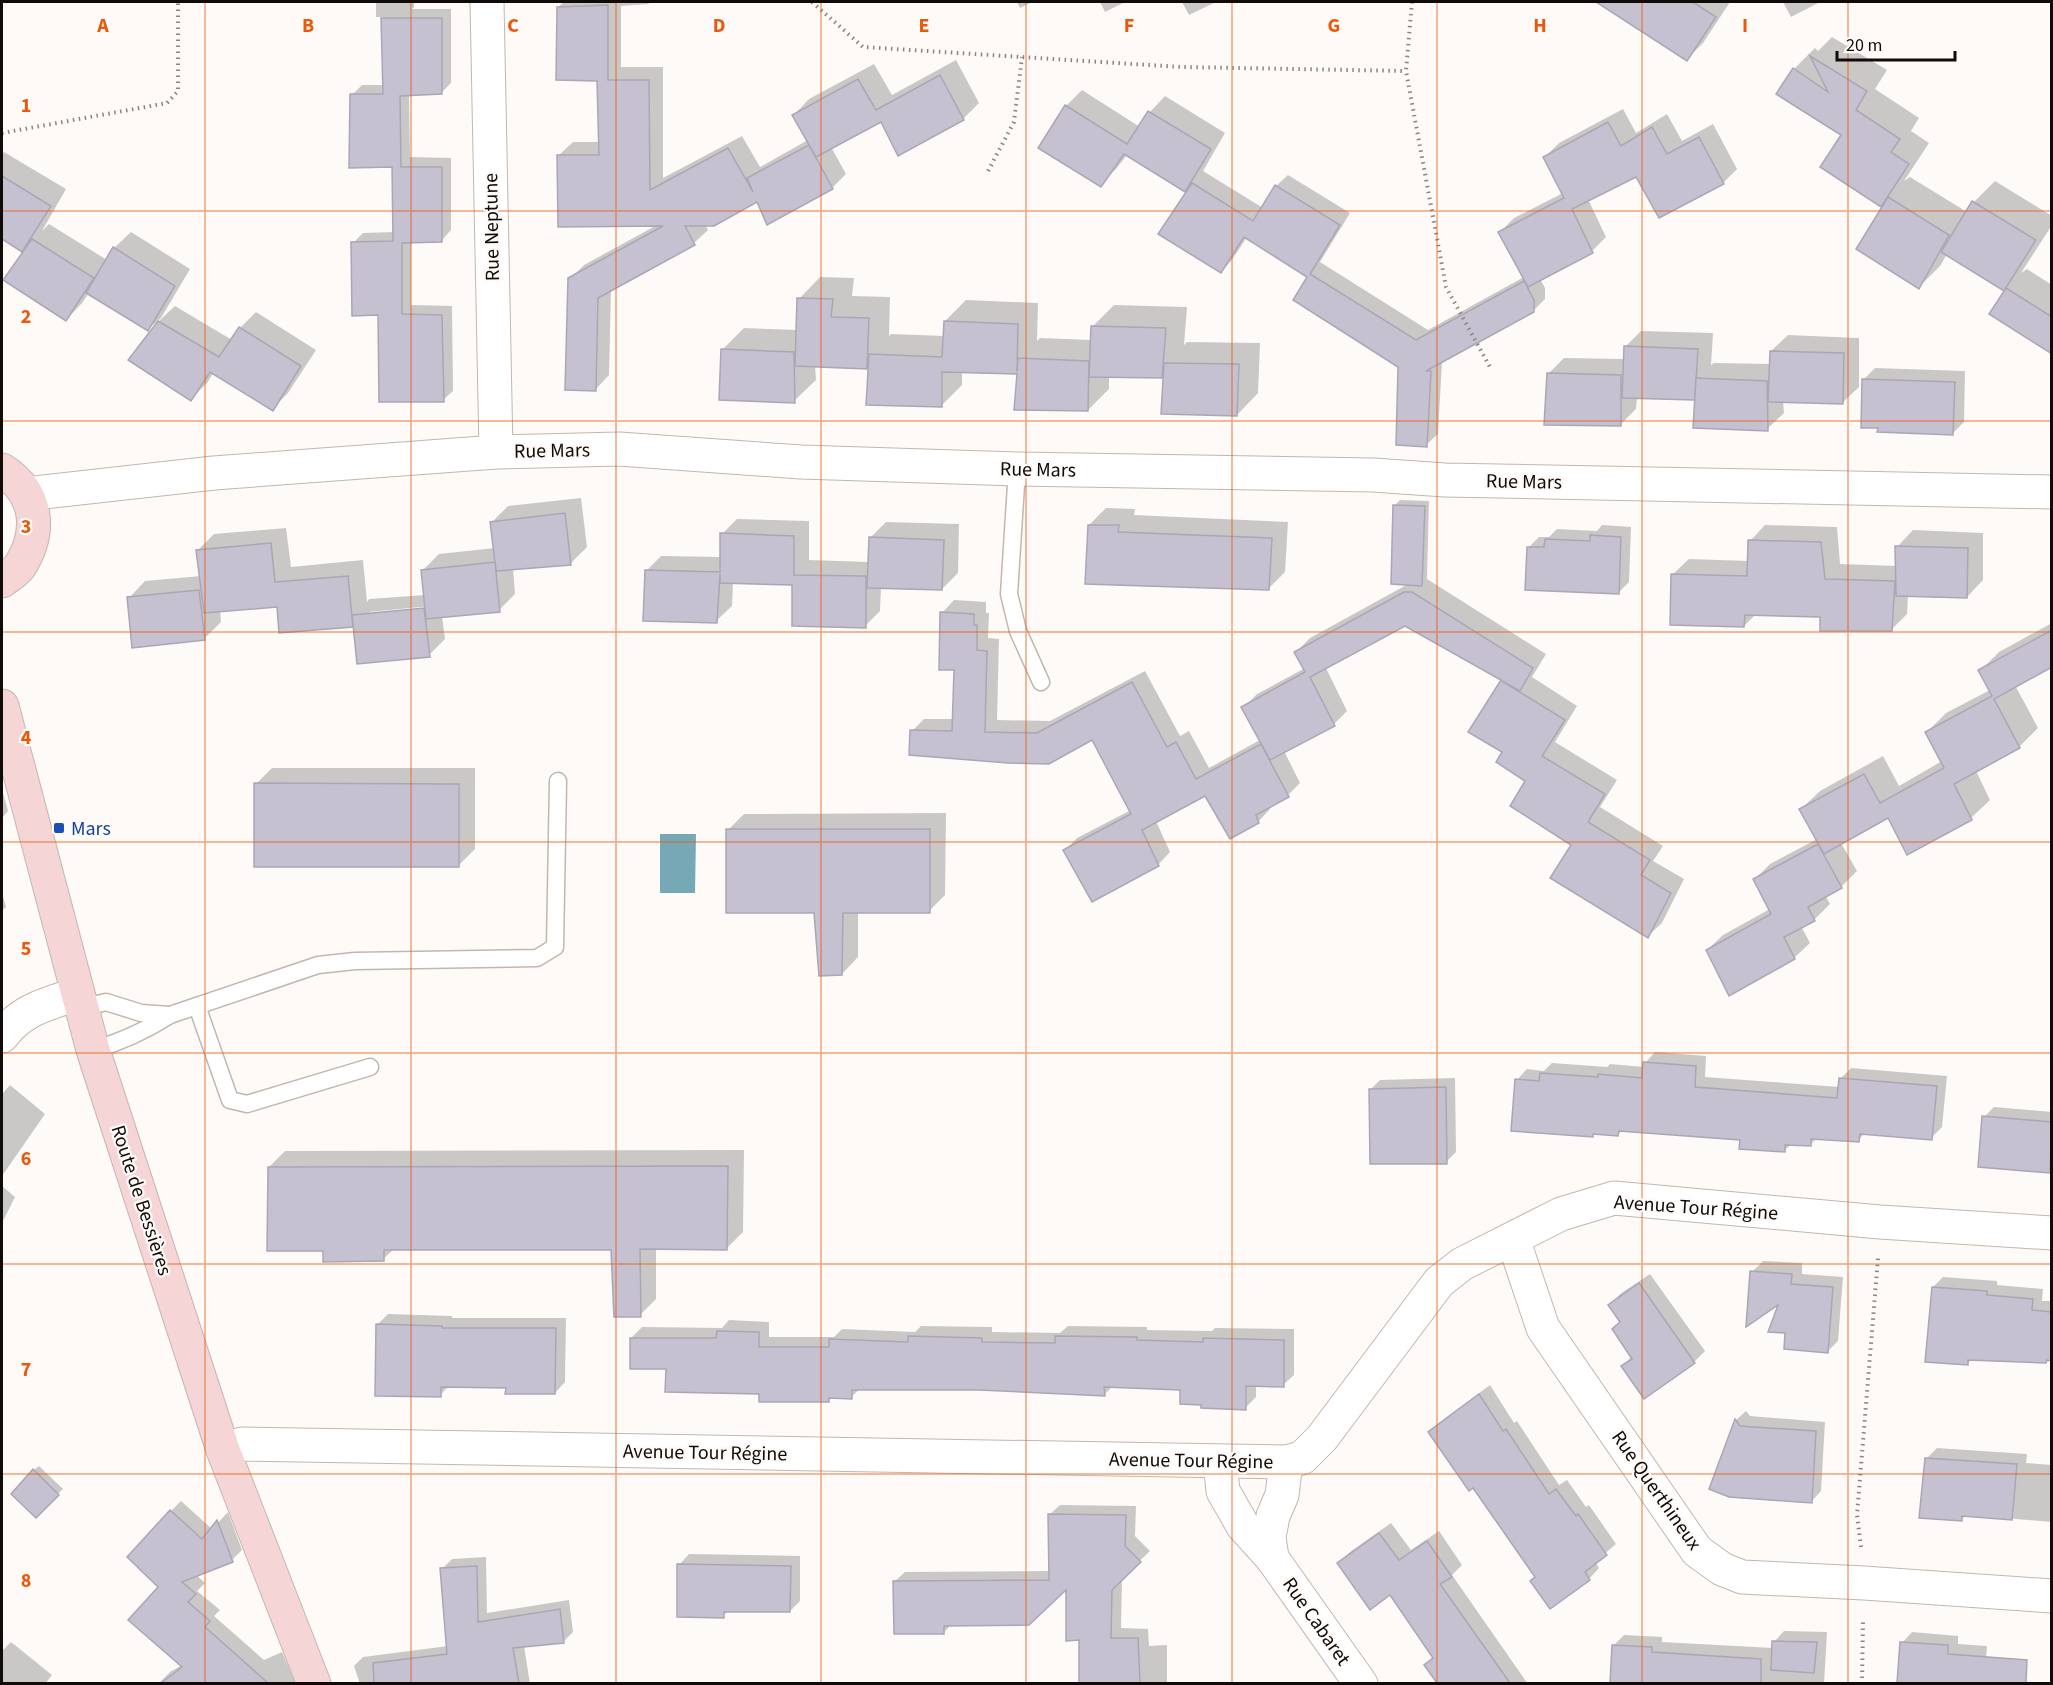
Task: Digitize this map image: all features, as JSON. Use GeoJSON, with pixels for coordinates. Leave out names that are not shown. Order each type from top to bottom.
{"type":"FeatureCollection","features":[{"type":"Feature","properties":{"kind":"main road"},"geometry":{"type":"LineString","coordinates":[[2,470],[16,480],[26,494],[33,513],[33,537],[19,567],[2,581]]}},
{"type":"Feature","properties":{"kind":"main road","name":"Route de Bessières"},"geometry":{"type":"LineString","coordinates":[[2,706],[93,1050],[223,1450],[314,1683]]}},
{"type":"Feature","properties":{"kind":"street","name":"Rue Neptune"},"geometry":{"type":"LineString","coordinates":[[487,2],[496,452]]}},
{"type":"Feature","properties":{"kind":"street","name":"Rue Mars"},"geometry":{"type":"LineString","coordinates":[[26,494],[214,473],[496,452],[619,449],[801,462],[1017,469],[1373,475],[1457,480],[2052,492]]}},
{"type":"Feature","properties":{"kind":"street"},"geometry":{"type":"LineString","coordinates":[[2,1036],[12,1022],[38,1007],[79,1001]]}},
{"type":"Feature","properties":{"kind":"street","name":"Avenue Tour Régine"},"geometry":{"type":"LineString","coordinates":[[223,1450],[242,1444],[1221,1462],[1286,1461],[1302,1458],[1322,1438],[1439,1282],[1462,1264],[1561,1214],[1614,1198],[1880,1222],[2052,1233]]}},
{"type":"Feature","properties":{"kind":"street","name":"Rue Querthineux"},"geometry":{"type":"LineString","coordinates":[[1513,1239],[1543,1328],[1697,1551],[1722,1569],[1742,1577],[2052,1596]]}},
{"type":"Feature","properties":{"kind":"street","name":"Rue Cabaret"},"geometry":{"type":"LineString","coordinates":[[1272,1558],[1269,1537],[1273,1516],[1282,1495],[1286,1461]]}},
{"type":"Feature","properties":{"kind":"street","name":"Rue Cabaret"},"geometry":{"type":"LineString","coordinates":[[1221,1462],[1223,1491],[1243,1526],[1272,1558],[1361,1683]]}},
{"type":"Feature","properties":{"kind":"lane"},"geometry":{"type":"LineString","coordinates":[[1017,469],[1009,594],[1018,632],[1041,682]]}},
{"type":"Feature","properties":{"kind":"lane"},"geometry":{"type":"LineString","coordinates":[[93,1050],[142,1032],[170,1015],[318,965],[355,961],[537,958],[555,947],[558,781]]}},
{"type":"Feature","properties":{"kind":"lane"},"geometry":{"type":"LineString","coordinates":[[79,1001],[106,1002],[141,1013],[170,1015]]}},
{"type":"Feature","properties":{"kind":"lane"},"geometry":{"type":"LineString","coordinates":[[197,1006],[230,1100],[247,1104],[370,1067]]}},
{"type":"Feature","properties":{"kind":"path"},"geometry":{"type":"LineString","coordinates":[[2,133],[167,103],[178,91],[177,2]]}},
{"type":"Feature","properties":{"kind":"path"},"geometry":{"type":"LineString","coordinates":[[812,2],[863,47],[1181,67],[1406,71]]}},
{"type":"Feature","properties":{"kind":"path"},"geometry":{"type":"LineString","coordinates":[[1412,2],[1406,71],[1446,287],[1491,369]]}},
{"type":"Feature","properties":{"kind":"path"},"geometry":{"type":"LineString","coordinates":[[988,171],[1014,122],[1022,57]]}},
{"type":"Feature","properties":{"kind":"path"},"geometry":{"type":"LineString","coordinates":[[1862,1683],[1864,1583],[1857,1515],[1880,1222]]}},
{"type":"Feature","properties":{"kind":"water"},"geometry":{"type":"Polygon","coordinates":[[[660,834],[696,834],[695,893],[660,893],[660,834]]]}},
{"type":"Feature","properties":{"kind":"building"},"geometry":{"type":"Polygon","coordinates":[[[1596,2],[1693,2],[1716,17],[1687,61],[1596,2]]]}},
{"type":"Feature","properties":{"kind":"building"},"geometry":{"type":"Polygon","coordinates":[[[608,5],[608,80],[649,80],[650,190],[728,148],[753,192],[747,178],[809,145],[833,189],[767,225],[757,202],[714,226],[685,226],[695,245],[598,298],[596,391],[565,390],[568,278],[663,226],[558,227],[557,155],[599,155],[597,81],[556,80],[557,7],[608,5]]]}},
{"type":"Feature","properties":{"kind":"building"},"geometry":{"type":"Polygon","coordinates":[[[381,18],[442,18],[442,94],[400,96],[401,167],[442,167],[442,242],[402,243],[402,314],[442,315],[444,402],[379,402],[378,315],[352,316],[351,242],[393,241],[392,167],[349,168],[350,94],[383,94],[381,18]]]}},
{"type":"Feature","properties":{"kind":"building"},"geometry":{"type":"Polygon","coordinates":[[[1810,56],[1867,91],[1856,110],[1900,139],[1891,152],[1909,164],[1881,207],[1820,167],[1841,135],[1776,94],[1793,68],[1828,92],[1810,56]]]}},
{"type":"Feature","properties":{"kind":"building"},"geometry":{"type":"Polygon","coordinates":[[[940,75],[964,120],[898,156],[881,122],[816,157],[792,115],[858,79],[876,110],[940,75]]]}},
{"type":"Feature","properties":{"kind":"building"},"geometry":{"type":"Polygon","coordinates":[[[1065,105],[1127,144],[1148,111],[1211,149],[1185,192],[1124,154],[1101,187],[1038,148],[1065,105]]]}},
{"type":"Feature","properties":{"kind":"building"},"geometry":{"type":"Polygon","coordinates":[[[1608,122],[1621,146],[1652,127],[1667,154],[1699,137],[1724,184],[1659,218],[1636,177],[1572,209],[1593,253],[1528,287],[1498,232],[1564,198],[1543,157],[1608,122]]]}},
{"type":"Feature","properties":{"kind":"building"},"geometry":{"type":"Polygon","coordinates":[[[2,176],[51,206],[22,252],[2,239],[2,176]]]}},
{"type":"Feature","properties":{"kind":"building"},"geometry":{"type":"Polygon","coordinates":[[[1192,183],[1253,221],[1275,185],[1340,225],[1310,274],[1416,340],[1524,281],[1534,300],[1534,312],[1426,371],[1431,371],[1427,447],[1396,445],[1398,367],[1293,300],[1307,277],[1244,237],[1221,273],[1158,234],[1192,183]]]}},
{"type":"Feature","properties":{"kind":"building"},"geometry":{"type":"Polygon","coordinates":[[[1888,197],[1949,235],[1919,289],[1856,249],[1888,197]]]}},
{"type":"Feature","properties":{"kind":"building"},"geometry":{"type":"Polygon","coordinates":[[[1972,201],[2036,240],[2004,291],[1941,252],[1972,201]]]}},
{"type":"Feature","properties":{"kind":"building"},"geometry":{"type":"Polygon","coordinates":[[[32,239],[94,278],[66,321],[3,280],[32,239]]]}},
{"type":"Feature","properties":{"kind":"building"},"geometry":{"type":"Polygon","coordinates":[[[113,247],[175,286],[148,331],[86,293],[113,247]]]}},
{"type":"Feature","properties":{"kind":"building"},"geometry":{"type":"Polygon","coordinates":[[[2006,288],[2052,317],[2052,354],[1989,314],[2006,288]]]}},
{"type":"Feature","properties":{"kind":"building"},"geometry":{"type":"Polygon","coordinates":[[[797,298],[833,299],[831,317],[869,318],[867,369],[795,366],[797,298]]]}},
{"type":"Feature","properties":{"kind":"building"},"geometry":{"type":"Polygon","coordinates":[[[158,321],[219,357],[239,327],[301,366],[273,411],[210,372],[191,401],[128,360],[158,321]]]}},
{"type":"Feature","properties":{"kind":"building"},"geometry":{"type":"Polygon","coordinates":[[[944,321],[1018,324],[1017,372],[1018,358],[1089,361],[1088,411],[1014,410],[1017,374],[942,372],[942,407],[866,405],[869,354],[942,357],[944,321]]]}},
{"type":"Feature","properties":{"kind":"building"},"geometry":{"type":"Polygon","coordinates":[[[1091,326],[1166,328],[1162,378],[1089,377],[1091,326]]]}},
{"type":"Feature","properties":{"kind":"building"},"geometry":{"type":"Polygon","coordinates":[[[1624,346],[1698,349],[1695,400],[1622,398],[1624,346]]]}},
{"type":"Feature","properties":{"kind":"building"},"geometry":{"type":"Polygon","coordinates":[[[721,349],[794,352],[795,403],[719,400],[721,349]]]}},
{"type":"Feature","properties":{"kind":"building"},"geometry":{"type":"Polygon","coordinates":[[[1770,351],[1844,353],[1843,404],[1768,402],[1770,351]]]}},
{"type":"Feature","properties":{"kind":"building"},"geometry":{"type":"Polygon","coordinates":[[[1164,363],[1239,364],[1237,416],[1161,414],[1164,363]]]}},
{"type":"Feature","properties":{"kind":"building"},"geometry":{"type":"Polygon","coordinates":[[[1547,373],[1621,375],[1621,426],[1544,425],[1547,373]]]}},
{"type":"Feature","properties":{"kind":"building"},"geometry":{"type":"Polygon","coordinates":[[[1696,378],[1767,381],[1768,431],[1693,428],[1696,378]]]}},
{"type":"Feature","properties":{"kind":"building"},"geometry":{"type":"Polygon","coordinates":[[[1862,379],[1955,382],[1953,435],[1877,432],[1878,428],[1861,428],[1862,379]]]}},
{"type":"Feature","properties":{"kind":"building"},"geometry":{"type":"Polygon","coordinates":[[[1393,505],[1425,506],[1422,586],[1391,584],[1393,505]]]}},
{"type":"Feature","properties":{"kind":"building"},"geometry":{"type":"Polygon","coordinates":[[[565,513],[571,565],[496,571],[490,522],[565,513]]]}},
{"type":"Feature","properties":{"kind":"building"},"geometry":{"type":"Polygon","coordinates":[[[1088,525],[1119,525],[1118,532],[1272,538],[1269,590],[1085,584],[1088,525]]]}},
{"type":"Feature","properties":{"kind":"building"},"geometry":{"type":"Polygon","coordinates":[[[720,533],[794,536],[794,575],[866,576],[866,628],[792,626],[792,585],[720,583],[720,574],[717,623],[643,621],[645,570],[720,572],[720,533]]]}},
{"type":"Feature","properties":{"kind":"building"},"geometry":{"type":"Polygon","coordinates":[[[1590,535],[1621,537],[1619,594],[1525,590],[1527,547],[1544,547],[1545,539],[1590,541],[1590,535]]]}},
{"type":"Feature","properties":{"kind":"building"},"geometry":{"type":"Polygon","coordinates":[[[869,537],[944,540],[942,590],[867,588],[869,537]]]}},
{"type":"Feature","properties":{"kind":"building"},"geometry":{"type":"Polygon","coordinates":[[[1748,540],[1821,542],[1825,579],[1895,581],[1892,631],[1820,631],[1820,617],[1745,615],[1744,627],[1670,625],[1671,574],[1747,576],[1748,540]]]}},
{"type":"Feature","properties":{"kind":"building"},"geometry":{"type":"Polygon","coordinates":[[[271,543],[275,582],[348,576],[353,627],[279,633],[277,607],[204,613],[196,550],[271,543]]]}},
{"type":"Feature","properties":{"kind":"building"},"geometry":{"type":"Polygon","coordinates":[[[1895,546],[1968,548],[1967,598],[1896,596],[1895,546]]]}},
{"type":"Feature","properties":{"kind":"building"},"geometry":{"type":"Polygon","coordinates":[[[495,562],[500,612],[426,619],[421,570],[495,562]]]}},
{"type":"Feature","properties":{"kind":"building"},"geometry":{"type":"Polygon","coordinates":[[[199,590],[205,640],[132,648],[127,597],[199,590]]]}},
{"type":"Feature","properties":{"kind":"building"},"geometry":{"type":"Polygon","coordinates":[[[1404,592],[1412,592],[1533,668],[1520,691],[1502,681],[1565,720],[1542,756],[1605,794],[1588,822],[1650,860],[1641,875],[1671,893],[1648,938],[1550,878],[1571,845],[1510,806],[1525,781],[1496,762],[1502,752],[1468,732],[1501,680],[1405,626],[1310,677],[1335,726],[1270,760],[1241,707],[1305,672],[1294,652],[1404,592]]]}},
{"type":"Feature","properties":{"kind":"building"},"geometry":{"type":"Polygon","coordinates":[[[424,608],[430,657],[357,664],[352,615],[424,608]]]}},
{"type":"Feature","properties":{"kind":"building"},"geometry":{"type":"Polygon","coordinates":[[[940,612],[974,614],[974,625],[977,625],[977,650],[987,651],[985,732],[1037,733],[1132,682],[1167,747],[1176,742],[1196,779],[1261,744],[1289,797],[1256,815],[1259,823],[1230,839],[1205,796],[1142,830],[1159,866],[1092,902],[1063,850],[1131,814],[1092,740],[1049,764],[909,755],[910,730],[952,731],[954,670],[939,670],[940,612]]]}},
{"type":"Feature","properties":{"kind":"building"},"geometry":{"type":"Polygon","coordinates":[[[2052,630],[2052,667],[1994,699],[2020,748],[1954,784],[1972,820],[1907,855],[1888,818],[1824,854],[1799,809],[1864,774],[1880,803],[1944,768],[1925,732],[1992,696],[1978,670],[2052,630]]]}},
{"type":"Feature","properties":{"kind":"building"},"geometry":{"type":"Polygon","coordinates":[[[254,783],[459,784],[459,867],[254,867],[254,783]]]}},
{"type":"Feature","properties":{"kind":"building"},"geometry":{"type":"Polygon","coordinates":[[[726,829],[930,829],[930,913],[843,913],[842,975],[819,976],[814,913],[726,913],[726,829]]]}},
{"type":"Feature","properties":{"kind":"building"},"geometry":{"type":"Polygon","coordinates":[[[1818,844],[1842,888],[1808,907],[1815,921],[1784,937],[1795,959],[1729,996],[1706,950],[1771,914],[1753,879],[1818,844]]]}},
{"type":"Feature","properties":{"kind":"building"},"geometry":{"type":"Polygon","coordinates":[[[1643,1062],[1696,1066],[1695,1087],[1837,1098],[1839,1078],[1937,1086],[1932,1140],[1860,1134],[1859,1142],[1811,1139],[1811,1146],[1785,1145],[1785,1152],[1739,1149],[1740,1140],[1619,1131],[1618,1136],[1593,1134],[1593,1137],[1511,1131],[1515,1079],[1539,1081],[1540,1073],[1598,1077],[1598,1074],[1642,1078],[1643,1062]]]}},
{"type":"Feature","properties":{"kind":"building"},"geometry":{"type":"Polygon","coordinates":[[[1446,1087],[1447,1164],[1370,1164],[1369,1089],[1446,1087]]]}},
{"type":"Feature","properties":{"kind":"building"},"geometry":{"type":"Polygon","coordinates":[[[1982,1116],[2052,1122],[2050,1173],[1978,1167],[1982,1116]]]}},
{"type":"Feature","properties":{"kind":"building"},"geometry":{"type":"Polygon","coordinates":[[[728,1166],[727,1250],[640,1249],[641,1317],[614,1317],[611,1250],[384,1250],[384,1261],[323,1262],[323,1251],[267,1251],[268,1167],[728,1166]]]}},
{"type":"Feature","properties":{"kind":"building"},"geometry":{"type":"Polygon","coordinates":[[[1750,1271],[1792,1274],[1791,1284],[1833,1287],[1828,1353],[1784,1349],[1785,1333],[1768,1332],[1778,1305],[1746,1327],[1750,1271]]]}},
{"type":"Feature","properties":{"kind":"building"},"geometry":{"type":"Polygon","coordinates":[[[1639,1283],[1695,1363],[1644,1399],[1621,1366],[1632,1359],[1612,1329],[1620,1322],[1608,1305],[1639,1283]]]}},
{"type":"Feature","properties":{"kind":"building"},"geometry":{"type":"Polygon","coordinates":[[[1932,1287],[1987,1291],[1987,1295],[2033,1299],[2032,1310],[2052,1312],[2052,1361],[2047,1360],[2046,1363],[1968,1360],[1968,1365],[1925,1362],[1932,1287]]]}},
{"type":"Feature","properties":{"kind":"building"},"geometry":{"type":"Polygon","coordinates":[[[376,1324],[442,1326],[442,1328],[556,1328],[555,1394],[505,1394],[506,1388],[441,1387],[441,1397],[375,1396],[376,1324]]]}},
{"type":"Feature","properties":{"kind":"building"},"geometry":{"type":"Polygon","coordinates":[[[717,1331],[759,1332],[759,1347],[829,1347],[829,1339],[908,1342],[908,1336],[982,1338],[982,1342],[1055,1343],[1055,1336],[1137,1337],[1137,1340],[1203,1342],[1203,1338],[1284,1340],[1284,1387],[1246,1386],[1246,1410],[1201,1408],[1201,1405],[1180,1404],[1180,1390],[1104,1387],[1105,1396],[979,1390],[852,1390],[852,1399],[829,1398],[829,1402],[759,1402],[759,1394],[665,1392],[666,1369],[630,1369],[630,1338],[716,1338],[717,1331]]]}},
{"type":"Feature","properties":{"kind":"building"},"geometry":{"type":"Polygon","coordinates":[[[1479,1394],[1503,1431],[1506,1429],[1549,1494],[1556,1489],[1576,1516],[1578,1514],[1607,1555],[1585,1572],[1590,1580],[1550,1609],[1530,1581],[1535,1577],[1473,1488],[1469,1491],[1428,1432],[1479,1394]]]}},
{"type":"Feature","properties":{"kind":"building"},"geometry":{"type":"Polygon","coordinates":[[[1735,1419],[1740,1426],[1816,1431],[1812,1503],[1729,1497],[1709,1489],[1735,1419]]]}},
{"type":"Feature","properties":{"kind":"building"},"geometry":{"type":"Polygon","coordinates":[[[1925,1458],[2017,1464],[2012,1520],[1962,1516],[1962,1521],[1919,1518],[1925,1458]]]}},
{"type":"Feature","properties":{"kind":"building"},"geometry":{"type":"Polygon","coordinates":[[[33,1469],[59,1495],[36,1518],[11,1494],[33,1469]]]}},
{"type":"Feature","properties":{"kind":"building"},"geometry":{"type":"Polygon","coordinates":[[[170,1510],[202,1539],[217,1520],[233,1562],[182,1582],[196,1594],[188,1602],[210,1621],[205,1627],[268,1683],[161,1683],[182,1667],[128,1620],[158,1587],[127,1557],[170,1510]]]}},
{"type":"Feature","properties":{"kind":"building"},"geometry":{"type":"Polygon","coordinates":[[[1048,1514],[1126,1515],[1125,1546],[1141,1562],[1112,1590],[1111,1638],[1138,1638],[1140,1683],[1079,1683],[1079,1640],[1066,1641],[1066,1590],[1029,1625],[944,1626],[944,1634],[894,1634],[893,1581],[1049,1580],[1048,1514]]]}},
{"type":"Feature","properties":{"kind":"building"},"geometry":{"type":"Polygon","coordinates":[[[1379,1533],[1399,1560],[1427,1541],[1452,1577],[1440,1584],[1510,1683],[1437,1683],[1424,1665],[1433,1658],[1390,1595],[1370,1610],[1337,1563],[1379,1533]]]}},
{"type":"Feature","properties":{"kind":"building"},"geometry":{"type":"Polygon","coordinates":[[[677,1564],[791,1566],[790,1612],[724,1612],[724,1618],[677,1617],[677,1564]]]}},
{"type":"Feature","properties":{"kind":"building"},"geometry":{"type":"Polygon","coordinates":[[[477,1566],[478,1622],[560,1609],[564,1643],[513,1648],[519,1683],[374,1683],[373,1663],[447,1654],[440,1568],[477,1566]]]}},
{"type":"Feature","properties":{"kind":"building"},"geometry":{"type":"Polygon","coordinates":[[[1772,1641],[1817,1642],[1814,1673],[1771,1670],[1772,1641]]]}},
{"type":"Feature","properties":{"kind":"building"},"geometry":{"type":"Polygon","coordinates":[[[1900,1642],[1948,1645],[1948,1654],[2027,1660],[2026,1683],[1897,1683],[1900,1642]]]}},
{"type":"Feature","properties":{"kind":"building"},"geometry":{"type":"Polygon","coordinates":[[[1612,1645],[1652,1647],[1652,1652],[1761,1659],[1761,1683],[1610,1683],[1612,1645]]]}},
{"type":"Feature","properties":{"kind":"place","name":"Mars"},"geometry":{"type":"Point","coordinates":[59,828]}}]}
